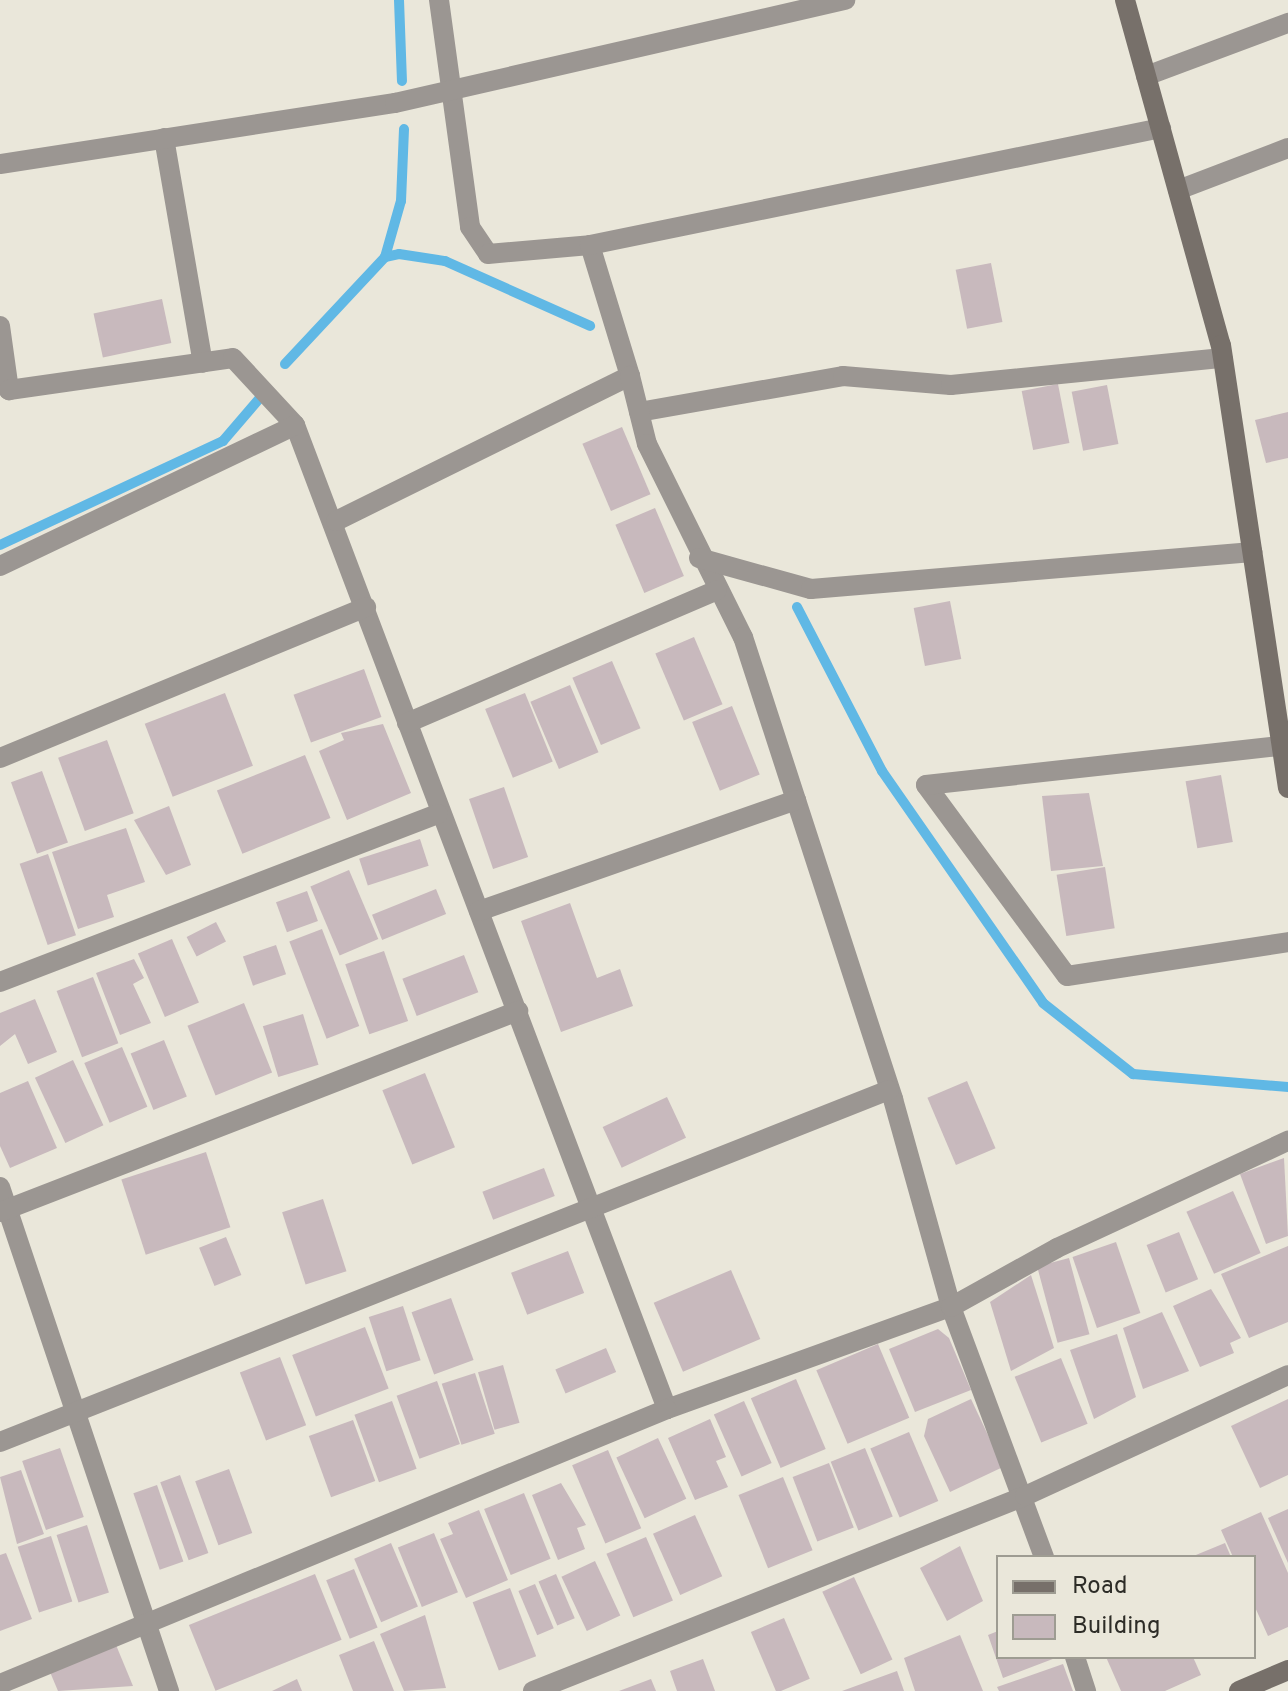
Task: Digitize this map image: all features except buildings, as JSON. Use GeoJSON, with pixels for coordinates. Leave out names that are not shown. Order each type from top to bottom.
{"type":"FeatureCollection","features":[{"type":"Feature","properties":{"kind":"street"},"geometry":{"type":"LineString","coordinates":[[439,0],[456,89],[470,227],[488,254],[590,245],[1161,128]]}},
{"type":"Feature","properties":{"kind":"street"},"geometry":{"type":"LineString","coordinates":[[0,164],[456,89],[845,0]]}},
{"type":"Feature","properties":{"kind":"street"},"geometry":{"type":"LineString","coordinates":[[1125,0],[1223,358],[1288,788]]}},
{"type":"Feature","properties":{"kind":"street"},"geometry":{"type":"LineString","coordinates":[[1146,76],[1288,23]]}},
{"type":"Feature","properties":{"kind":"street"},"geometry":{"type":"LineString","coordinates":[[164,138],[203,363]]}},
{"type":"Feature","properties":{"kind":"street"},"geometry":{"type":"LineString","coordinates":[[1178,190],[1288,148]]}},
{"type":"Feature","properties":{"kind":"street"},"geometry":{"type":"LineString","coordinates":[[590,245],[639,412],[699,558],[743,637],[889,1090],[951,1307],[1025,1496],[1043,1555]]}},
{"type":"Feature","properties":{"kind":"street"},"geometry":{"type":"LineString","coordinates":[[0,326],[5,392],[233,358],[295,425],[336,521],[438,814],[518,1011],[590,1211],[667,1409]]}},
{"type":"Feature","properties":{"kind":"street"},"geometry":{"type":"LineString","coordinates":[[639,412],[843,376],[951,385],[1223,358]]}},
{"type":"Feature","properties":{"kind":"street"},"geometry":{"type":"LineString","coordinates":[[336,521],[630,376]]}},
{"type":"Feature","properties":{"kind":"street"},"geometry":{"type":"LineString","coordinates":[[0,566],[295,425]]}},
{"type":"Feature","properties":{"kind":"street"},"geometry":{"type":"LineString","coordinates":[[699,558],[811,589],[1252,552]]}},
{"type":"Feature","properties":{"kind":"street"},"geometry":{"type":"LineString","coordinates":[[407,723],[717,590]]}},
{"type":"Feature","properties":{"kind":"street"},"geometry":{"type":"LineString","coordinates":[[0,758],[366,607]]}},
{"type":"Feature","properties":{"kind":"street"},"geometry":{"type":"LineString","coordinates":[[1282,746],[926,785],[1067,976],[1288,942]]}},
{"type":"Feature","properties":{"kind":"street"},"geometry":{"type":"LineString","coordinates":[[479,911],[796,800]]}},
{"type":"Feature","properties":{"kind":"street"},"geometry":{"type":"LineString","coordinates":[[0,982],[438,814]]}},
{"type":"Feature","properties":{"kind":"street"},"geometry":{"type":"LineString","coordinates":[[4,1210],[518,1011]]}},
{"type":"Feature","properties":{"kind":"street"},"geometry":{"type":"LineString","coordinates":[[0,1442],[590,1211],[889,1090]]}},
{"type":"Feature","properties":{"kind":"street"},"geometry":{"type":"LineString","coordinates":[[0,1684],[667,1409],[951,1307],[1057,1248],[1288,1141]]}},
{"type":"Feature","properties":{"kind":"street"},"geometry":{"type":"LineString","coordinates":[[0,1187],[4,1210],[169,1691]]}},
{"type":"Feature","properties":{"kind":"street"},"geometry":{"type":"LineString","coordinates":[[533,1691],[1025,1496],[1288,1375]]}},
{"type":"Feature","properties":{"kind":"street"},"geometry":{"type":"LineString","coordinates":[[1076,1659],[1086,1691]]}},
{"type":"Feature","properties":{"kind":"street"},"geometry":{"type":"LineString","coordinates":[[1239,1691],[1288,1670]]}},
{"type":"Feature","properties":{"kind":"waterway"},"geometry":{"type":"LineString","coordinates":[[399,0],[402,81]]}},
{"type":"Feature","properties":{"kind":"waterway"},"geometry":{"type":"LineString","coordinates":[[385,257],[401,201],[404,129]]}},
{"type":"Feature","properties":{"kind":"waterway"},"geometry":{"type":"LineString","coordinates":[[285,364],[385,257],[399,254],[445,261],[590,326]]}},
{"type":"Feature","properties":{"kind":"waterway"},"geometry":{"type":"LineString","coordinates":[[0,545],[223,441],[259,399]]}},
{"type":"Feature","properties":{"kind":"waterway"},"geometry":{"type":"LineString","coordinates":[[797,607],[882,771],[1043,1003],[1133,1074],[1288,1087]]}}]}
